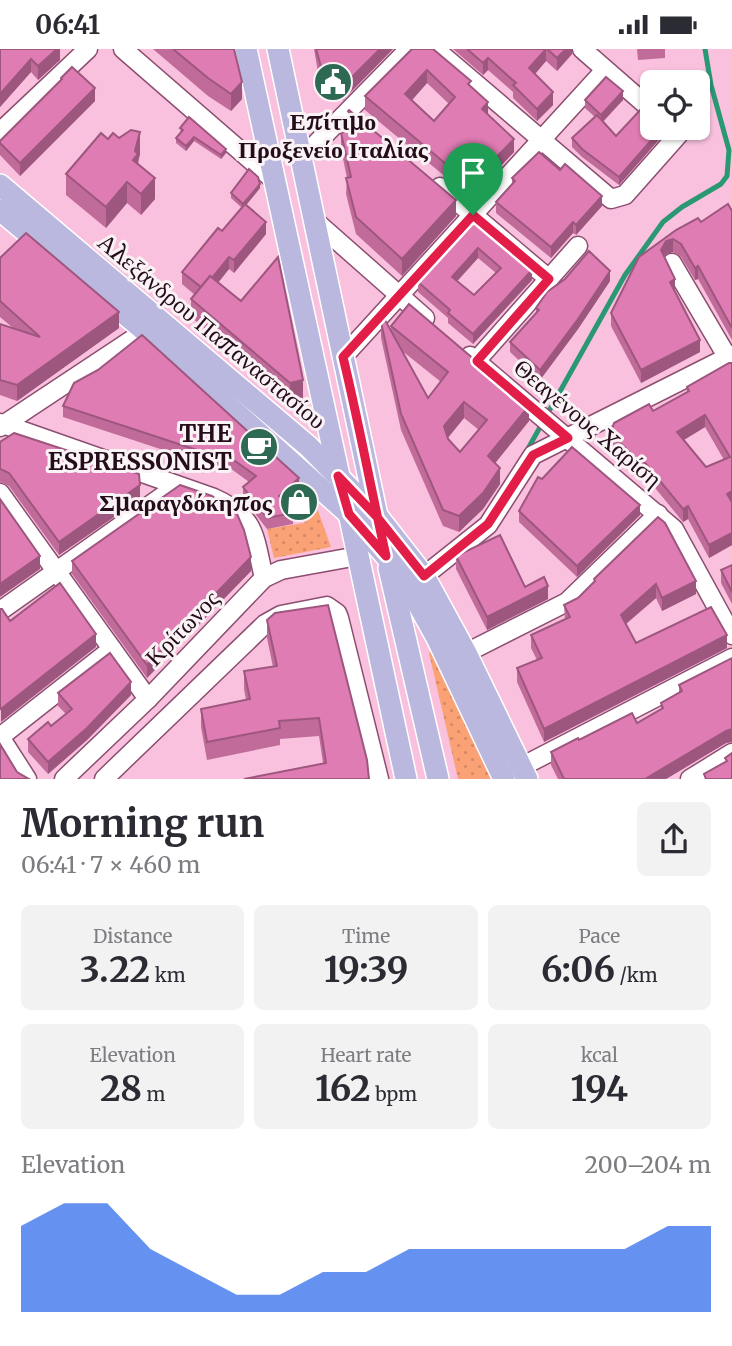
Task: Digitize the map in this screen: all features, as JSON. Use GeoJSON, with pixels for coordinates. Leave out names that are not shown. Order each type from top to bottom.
{"type":"FeatureCollection","features":[{"type":"Feature","properties":{"kind":"main road"},"geometry":{"type":"LineString","coordinates":[[246,49],[406,779]]}},
{"type":"Feature","properties":{"kind":"main road"},"geometry":{"type":"LineString","coordinates":[[278,49],[377,517],[439,779]]}},
{"type":"Feature","properties":{"kind":"main road","name":"Αλεξάνδρου Παπαναστασίου"},"geometry":{"type":"LineString","coordinates":[[0,185],[298,438],[377,517],[424,576],[466,653],[517,775]]}},
{"type":"Feature","properties":{"kind":"main road","name":"Αλεξάνδρου Παπαναστασίου"},"geometry":{"type":"LineString","coordinates":[[0,210],[22,237],[145,331],[349,514],[402,577],[517,775]]}},
{"type":"Feature","properties":{"kind":"street"},"geometry":{"type":"LineString","coordinates":[[0,132],[88,49]]}},
{"type":"Feature","properties":{"kind":"street"},"geometry":{"type":"LineString","coordinates":[[123,49],[275,180]]}},
{"type":"Feature","properties":{"kind":"street"},"geometry":{"type":"LineString","coordinates":[[301,159],[410,49]]}},
{"type":"Feature","properties":{"kind":"street"},"geometry":{"type":"LineString","coordinates":[[435,49],[606,196],[615,199],[625,195],[669,140]]}},
{"type":"Feature","properties":{"kind":"street"},"geometry":{"type":"LineString","coordinates":[[582,49],[640,100]]}},
{"type":"Feature","properties":{"kind":"street"},"geometry":{"type":"LineString","coordinates":[[343,357],[605,70]]}},
{"type":"Feature","properties":{"kind":"street"},"geometry":{"type":"LineString","coordinates":[[349,111],[367,126]]}},
{"type":"Feature","properties":{"kind":"street"},"geometry":{"type":"LineString","coordinates":[[430,179],[549,279]]}},
{"type":"Feature","properties":{"kind":"street"},"geometry":{"type":"LineString","coordinates":[[314,221],[437,329]]}},
{"type":"Feature","properties":{"kind":"street"},"geometry":{"type":"LineString","coordinates":[[477,361],[578,246]]}},
{"type":"Feature","properties":{"kind":"street"},"geometry":{"type":"LineString","coordinates":[[424,576],[488,524],[533,455],[562,433],[731,359],[672,263]]}},
{"type":"Feature","properties":{"kind":"street"},"geometry":{"type":"LineString","coordinates":[[1,425],[145,331]]}},
{"type":"Feature","properties":{"kind":"street","name":"Θεαγένους Χαρίση"},"geometry":{"type":"LineString","coordinates":[[457,345],[657,514],[678,536],[732,635]]}},
{"type":"Feature","properties":{"kind":"street"},"geometry":{"type":"LineString","coordinates":[[1,425],[214,498],[244,515],[252,530],[264,578]]}},
{"type":"Feature","properties":{"kind":"street"},"geometry":{"type":"LineString","coordinates":[[0,611],[177,486]]}},
{"type":"Feature","properties":{"kind":"street"},"geometry":{"type":"LineString","coordinates":[[0,493],[148,699]]}},
{"type":"Feature","properties":{"kind":"street"},"geometry":{"type":"LineString","coordinates":[[466,653],[568,601],[657,514]]}},
{"type":"Feature","properties":{"kind":"street","name":"Κρίτωνος"},"geometry":{"type":"LineString","coordinates":[[64,779],[148,699],[264,578],[281,570],[358,557]]}},
{"type":"Feature","properties":{"kind":"street"},"geometry":{"type":"LineString","coordinates":[[104,779],[265,624],[281,615],[327,606],[337,613],[339,618],[379,779]]}},
{"type":"Feature","properties":{"kind":"street"},"geometry":{"type":"LineString","coordinates":[[27,779],[0,737],[113,649]]}},
{"type":"Feature","properties":{"kind":"street"},"geometry":{"type":"LineString","coordinates":[[517,775],[732,658]]}},
{"type":"Feature","properties":{"kind":"street"},"geometry":{"type":"LineString","coordinates":[[690,779],[732,753]]}},
{"type":"Feature","properties":{"kind":"shaded area"},"geometry":{"type":"Polygon","coordinates":[[[317,508],[331,547],[274,558],[267,529],[304,523],[317,508]]]}},
{"type":"Feature","properties":{"kind":"shaded area"},"geometry":{"type":"Polygon","coordinates":[[[434,650],[491,779],[458,779],[429,653],[434,650]]]}},
{"type":"Feature","properties":{"kind":"building"},"geometry":{"type":"Polygon","coordinates":[[[0,49],[57,49],[38,66],[31,59],[0,94],[0,49]]]}},
{"type":"Feature","properties":{"kind":"building"},"geometry":{"type":"Polygon","coordinates":[[[173,49],[234,49],[242,82],[231,94],[173,49]]]}},
{"type":"Feature","properties":{"kind":"building"},"geometry":{"type":"Polygon","coordinates":[[[316,49],[380,49],[343,86],[325,81],[316,49]]]}},
{"type":"Feature","properties":{"kind":"building"},"geometry":{"type":"Polygon","coordinates":[[[412,49],[433,49],[471,81],[468,84],[488,102],[482,109],[514,139],[473,181],[468,177],[465,180],[365,96],[412,49]],[[427,70],[405,94],[434,121],[455,97],[427,70]]]}},
{"type":"Feature","properties":{"kind":"building"},"geometry":{"type":"Polygon","coordinates":[[[467,49],[546,49],[529,68],[553,92],[537,109],[513,85],[516,83],[488,58],[483,63],[467,49]]]}},
{"type":"Feature","properties":{"kind":"building"},"geometry":{"type":"Polygon","coordinates":[[[547,49],[566,49],[557,58],[547,49]]]}},
{"type":"Feature","properties":{"kind":"building"},"geometry":{"type":"Polygon","coordinates":[[[72,67],[95,88],[20,163],[0,141],[72,67]]]}},
{"type":"Feature","properties":{"kind":"building"},"geometry":{"type":"Polygon","coordinates":[[[606,77],[623,91],[601,115],[585,100],[606,77]]]}},
{"type":"Feature","properties":{"kind":"building"},"geometry":{"type":"Polygon","coordinates":[[[349,110],[456,200],[402,259],[356,217],[346,178],[351,177],[341,133],[360,128],[349,110]]]}},
{"type":"Feature","properties":{"kind":"building"},"geometry":{"type":"Polygon","coordinates":[[[640,110],[640,140],[651,140],[619,177],[572,138],[597,115],[616,136],[640,110]]]}},
{"type":"Feature","properties":{"kind":"building"},"geometry":{"type":"Polygon","coordinates":[[[189,117],[226,149],[221,155],[194,137],[186,146],[176,138],[189,117]]]}},
{"type":"Feature","properties":{"kind":"building"},"geometry":{"type":"Polygon","coordinates":[[[131,130],[140,132],[135,151],[138,154],[133,160],[155,178],[141,194],[127,182],[106,207],[66,174],[101,133],[108,139],[113,133],[119,138],[131,130]]]}},
{"type":"Feature","properties":{"kind":"building"},"geometry":{"type":"Polygon","coordinates":[[[539,152],[560,170],[565,164],[602,196],[576,225],[573,222],[551,247],[496,202],[515,181],[512,178],[539,152]]]}},
{"type":"Feature","properties":{"kind":"building"},"geometry":{"type":"Polygon","coordinates":[[[249,169],[258,177],[260,184],[243,204],[231,193],[249,169]]]}},
{"type":"Feature","properties":{"kind":"building"},"geometry":{"type":"Polygon","coordinates":[[[245,204],[266,222],[234,260],[229,257],[201,287],[182,272],[218,228],[222,231],[245,204]]]}},
{"type":"Feature","properties":{"kind":"building"},"geometry":{"type":"Polygon","coordinates":[[[728,204],[732,211],[732,328],[698,266],[695,268],[681,244],[673,239],[666,241],[661,250],[675,279],[670,282],[700,340],[641,370],[611,313],[639,257],[676,230],[698,218],[701,222],[728,204]]]}},
{"type":"Feature","properties":{"kind":"building"},"geometry":{"type":"Polygon","coordinates":[[[474,221],[532,270],[473,334],[418,282],[474,221]],[[478,248],[452,277],[474,295],[501,268],[478,248]]]}},
{"type":"Feature","properties":{"kind":"building"},"geometry":{"type":"Polygon","coordinates":[[[26,233],[119,312],[17,385],[0,380],[0,324],[40,337],[0,301],[0,258],[26,233]]]}},
{"type":"Feature","properties":{"kind":"building"},"geometry":{"type":"Polygon","coordinates":[[[589,251],[610,271],[540,370],[510,342],[539,310],[536,308],[547,292],[565,279],[589,251]]]}},
{"type":"Feature","properties":{"kind":"building"},"geometry":{"type":"Polygon","coordinates":[[[278,257],[303,380],[290,383],[191,299],[210,276],[241,301],[278,257]]]}},
{"type":"Feature","properties":{"kind":"building"},"geometry":{"type":"Polygon","coordinates":[[[409,304],[529,406],[488,456],[500,468],[483,493],[459,516],[443,510],[401,414],[381,322],[385,320],[428,398],[448,372],[391,326],[409,304]],[[464,402],[444,426],[448,439],[460,452],[487,420],[464,402]]]}},
{"type":"Feature","properties":{"kind":"building"},"geometry":{"type":"Polygon","coordinates":[[[142,335],[299,478],[279,496],[293,513],[267,518],[243,487],[256,476],[228,456],[230,461],[224,461],[63,406],[74,383],[98,370],[142,335]]]}},
{"type":"Feature","properties":{"kind":"building"},"geometry":{"type":"Polygon","coordinates":[[[732,363],[732,491],[727,494],[732,502],[732,533],[709,545],[688,506],[683,509],[642,459],[639,462],[611,433],[614,423],[649,404],[653,411],[689,391],[687,387],[732,363]],[[705,415],[677,432],[706,467],[730,457],[705,415]]]}},
{"type":"Feature","properties":{"kind":"building"},"geometry":{"type":"Polygon","coordinates":[[[14,433],[139,474],[140,485],[59,542],[9,473],[0,469],[0,442],[14,433]]]}},
{"type":"Feature","properties":{"kind":"building"},"geometry":{"type":"Polygon","coordinates":[[[572,447],[640,505],[577,566],[519,511],[538,477],[542,479],[572,447]]]}},
{"type":"Feature","properties":{"kind":"building"},"geometry":{"type":"Polygon","coordinates":[[[180,485],[212,496],[237,514],[251,557],[147,665],[72,561],[180,485]]]}},
{"type":"Feature","properties":{"kind":"building"},"geometry":{"type":"Polygon","coordinates":[[[0,499],[40,556],[0,584],[0,499]]]}},
{"type":"Feature","properties":{"kind":"building"},"geometry":{"type":"Polygon","coordinates":[[[658,517],[665,523],[696,581],[662,598],[656,584],[621,615],[636,643],[711,607],[727,635],[544,729],[517,668],[542,658],[531,635],[570,617],[564,605],[578,598],[658,517]]]}},
{"type":"Feature","properties":{"kind":"building"},"geometry":{"type":"Polygon","coordinates":[[[500,535],[525,587],[544,577],[548,586],[487,617],[456,556],[500,535]]]}},
{"type":"Feature","properties":{"kind":"building"},"geometry":{"type":"Polygon","coordinates":[[[732,565],[732,592],[721,570],[732,565]]]}},
{"type":"Feature","properties":{"kind":"building"},"geometry":{"type":"Polygon","coordinates":[[[60,583],[96,634],[1,709],[0,609],[10,621],[60,583]]]}},
{"type":"Feature","properties":{"kind":"building"},"geometry":{"type":"Polygon","coordinates":[[[328,605],[367,760],[369,779],[244,779],[326,763],[319,718],[279,721],[280,728],[207,742],[201,709],[250,699],[244,671],[277,666],[267,620],[275,613],[328,605]]]}},
{"type":"Feature","properties":{"kind":"building"},"geometry":{"type":"Polygon","coordinates":[[[110,653],[131,682],[87,728],[48,762],[28,739],[48,722],[51,726],[72,709],[58,693],[110,653]]]}},
{"type":"Feature","properties":{"kind":"building"},"geometry":{"type":"Polygon","coordinates":[[[732,658],[732,729],[645,779],[564,779],[551,752],[632,713],[637,723],[663,708],[661,703],[682,691],[679,685],[732,658]]]}},
{"type":"Feature","properties":{"kind":"building"},"geometry":{"type":"Polygon","coordinates":[[[0,744],[17,772],[29,779],[0,779],[0,744]]]}},
{"type":"Feature","properties":{"kind":"building"},"geometry":{"type":"Polygon","coordinates":[[[732,753],[732,779],[706,779],[704,774],[727,761],[725,758],[732,753]]]}},
{"type":"Feature","properties":{"kind":"waterway"},"geometry":{"type":"LineString","coordinates":[[525,454],[625,275],[663,222],[682,207],[721,184],[727,176],[729,150],[711,85],[705,49]]}},
{"type":"Feature","properties":{"kind":"place","name":"Επίτιμο Προξενείο Ιταλίας"},"geometry":{"type":"Point","coordinates":[333,82]}},
{"type":"Feature","properties":{"kind":"place","name":"THE ESPRESSONIST"},"geometry":{"type":"Point","coordinates":[259,447]}},
{"type":"Feature","properties":{"kind":"place","name":"Σμαραγδόκηπος"},"geometry":{"type":"Point","coordinates":[299,502]}},
{"type":"Feature","properties":{"kind":"route"},"geometry":{"type":"LineString","coordinates":[[473,215],[343,357],[360,429],[377,517],[386,556],[349,514],[338,476],[377,517],[424,576],[484,529],[495,517],[533,455],[568,438],[477,361],[549,279],[473,215]]}}]}
